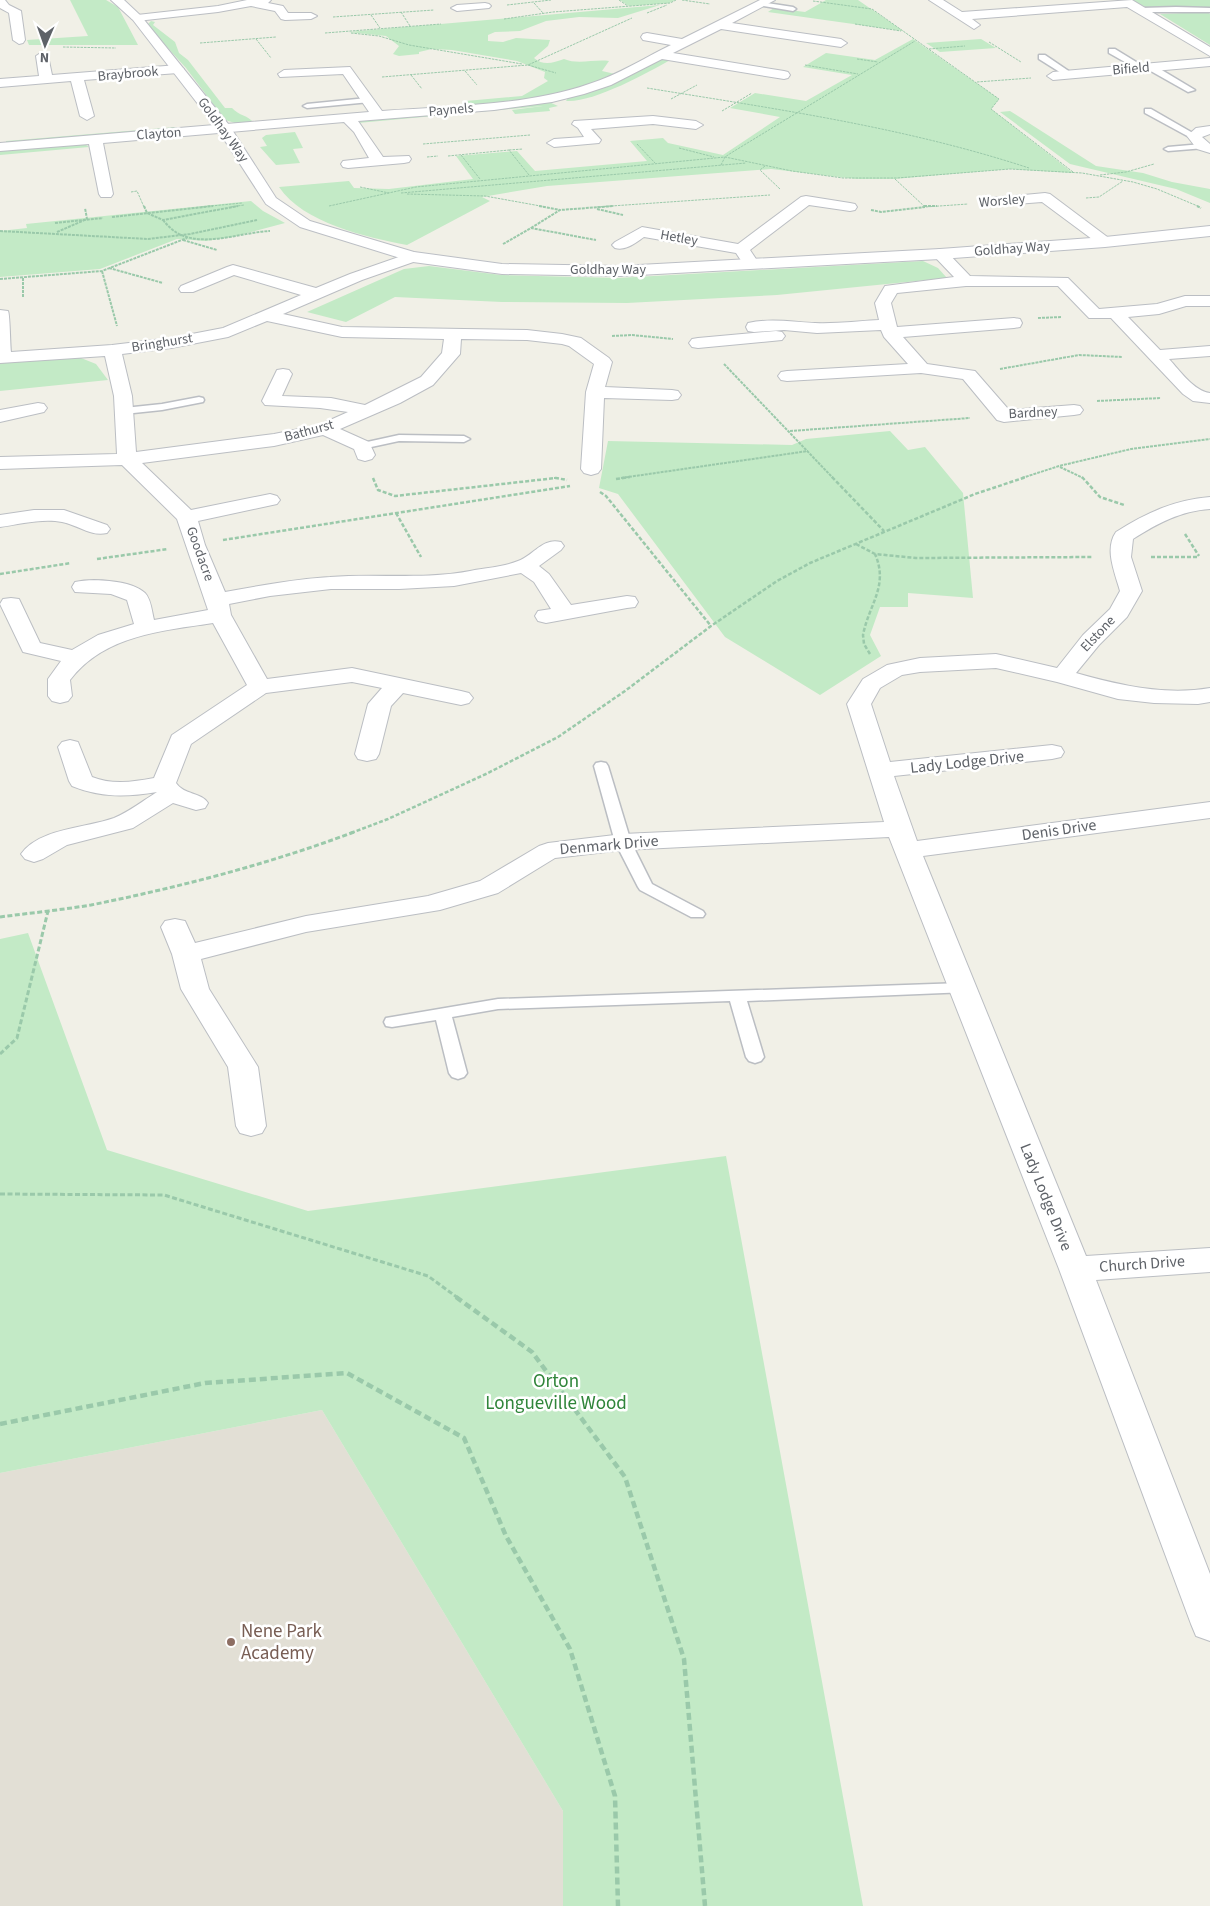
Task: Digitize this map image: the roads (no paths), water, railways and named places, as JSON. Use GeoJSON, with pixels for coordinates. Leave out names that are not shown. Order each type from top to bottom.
{"type":"FeatureCollection","features":[{"type":"Feature","properties":{"kind":"street","name":"Goldhay Way"},"geometry":{"type":"LineString","coordinates":[[117,0],[137,18],[224,128],[271,200],[305,224],[413,257],[502,269],[620,271],[940,254],[1105,242],[1210,231]]}},
{"type":"Feature","properties":{"kind":"street"},"geometry":{"type":"LineString","coordinates":[[137,18],[218,10],[265,0]]}},
{"type":"Feature","properties":{"kind":"street"},"geometry":{"type":"LineString","coordinates":[[934,0],[982,29]]}},
{"type":"Feature","properties":{"kind":"street"},"geometry":{"type":"LineString","coordinates":[[0,1],[5,7],[15,11],[19,40]]}},
{"type":"Feature","properties":{"kind":"street","name":"Paynels"},"geometry":{"type":"LineString","coordinates":[[224,128],[378,116],[442,103],[556,98],[600,85],[765,2]]}},
{"type":"Feature","properties":{"kind":"street"},"geometry":{"type":"LineString","coordinates":[[960,16],[1126,2],[1210,52]]}},
{"type":"Feature","properties":{"kind":"street"},"geometry":{"type":"LineString","coordinates":[[252,3],[279,8],[284,18],[311,16]]}},
{"type":"Feature","properties":{"kind":"street"},"geometry":{"type":"LineString","coordinates":[[457,8],[470,4],[485,6]]}},
{"type":"Feature","properties":{"kind":"street"},"geometry":{"type":"LineString","coordinates":[[718,26],[841,43]]}},
{"type":"Feature","properties":{"kind":"street"},"geometry":{"type":"LineString","coordinates":[[647,38],[682,43]]}},
{"type":"Feature","properties":{"kind":"street"},"geometry":{"type":"LineString","coordinates":[[660,55],[786,73],[768,84]]}},
{"type":"Feature","properties":{"kind":"street"},"geometry":{"type":"LineString","coordinates":[[42,56],[46,79]]}},
{"type":"Feature","properties":{"kind":"street","name":"Bifield"},"geometry":{"type":"LineString","coordinates":[[1048,76],[1210,62]]}},
{"type":"Feature","properties":{"kind":"street","name":"Braybrook"},"geometry":{"type":"LineString","coordinates":[[0,83],[178,69]]}},
{"type":"Feature","properties":{"kind":"street"},"geometry":{"type":"LineString","coordinates":[[284,74],[346,70],[378,116]]}},
{"type":"Feature","properties":{"kind":"street","name":"Braybrook"},"geometry":{"type":"LineString","coordinates":[[77,78],[88,116]]}},
{"type":"Feature","properties":{"kind":"street"},"geometry":{"type":"LineString","coordinates":[[385,103],[442,103],[485,95],[518,92]]}},
{"type":"Feature","properties":{"kind":"street"},"geometry":{"type":"LineString","coordinates":[[554,144],[594,140],[556,98]]}},
{"type":"Feature","properties":{"kind":"street"},"geometry":{"type":"LineString","coordinates":[[573,117],[596,125],[653,120],[700,123],[683,131]]}},
{"type":"Feature","properties":{"kind":"street"},"geometry":{"type":"LineString","coordinates":[[347,118],[359,130],[375,156]]}},
{"type":"Feature","properties":{"kind":"street","name":"Clayton"},"geometry":{"type":"LineString","coordinates":[[0,147],[224,128]]}},
{"type":"Feature","properties":{"kind":"street"},"geometry":{"type":"LineString","coordinates":[[1202,144],[1201,131],[1210,130]]}},
{"type":"Feature","properties":{"kind":"street"},"geometry":{"type":"LineString","coordinates":[[95,139],[106,194]]}},
{"type":"Feature","properties":{"kind":"street"},"geometry":{"type":"LineString","coordinates":[[348,164],[375,156],[404,159]]}},
{"type":"Feature","properties":{"kind":"street","name":"Worsley"},"geometry":{"type":"LineString","coordinates":[[990,202],[1045,197],[1105,242]]}},
{"type":"Feature","properties":{"kind":"street"},"geometry":{"type":"LineString","coordinates":[[752,265],[742,249],[806,200],[850,207]]}},
{"type":"Feature","properties":{"kind":"street","name":"Hetley"},"geometry":{"type":"LineString","coordinates":[[620,245],[642,232],[742,249]]}},
{"type":"Feature","properties":{"kind":"street"},"geometry":{"type":"LineString","coordinates":[[940,254],[966,281]]}},
{"type":"Feature","properties":{"kind":"street","name":"Bringhurst"},"geometry":{"type":"LineString","coordinates":[[1,358],[118,350],[171,343],[228,332],[392,263],[413,257]]}},
{"type":"Feature","properties":{"kind":"street"},"geometry":{"type":"LineString","coordinates":[[187,289],[255,261]]}},
{"type":"Feature","properties":{"kind":"street"},"geometry":{"type":"LineString","coordinates":[[233,270],[317,294]]}},
{"type":"Feature","properties":{"kind":"street"},"geometry":{"type":"LineString","coordinates":[[921,368],[888,329],[883,303],[891,289],[966,281],[1062,281],[1095,314],[1158,309],[1185,301],[1210,301]]}},
{"type":"Feature","properties":{"kind":"street"},"geometry":{"type":"LineString","coordinates":[[1,358],[1,315],[22,313]]}},
{"type":"Feature","properties":{"kind":"street"},"geometry":{"type":"LineString","coordinates":[[1116,313],[1157,355],[1204,398]]}},
{"type":"Feature","properties":{"kind":"street"},"geometry":{"type":"LineString","coordinates":[[267,316],[342,332],[527,335],[575,342],[603,362],[595,392],[589,476]]}},
{"type":"Feature","properties":{"kind":"street"},"geometry":{"type":"LineString","coordinates":[[754,327],[784,325],[817,328],[888,329],[1014,323]]}},
{"type":"Feature","properties":{"kind":"street"},"geometry":{"type":"LineString","coordinates":[[698,343],[792,334],[817,328]]}},
{"type":"Feature","properties":{"kind":"street","name":"Bathurst"},"geometry":{"type":"LineString","coordinates":[[127,459],[194,452],[274,440],[326,429],[394,399],[427,381],[451,354],[453,335]]}},
{"type":"Feature","properties":{"kind":"street"},"geometry":{"type":"LineString","coordinates":[[0,463],[127,459],[118,350]]}},
{"type":"Feature","properties":{"kind":"street"},"geometry":{"type":"LineString","coordinates":[[1157,355],[1210,350]]}},
{"type":"Feature","properties":{"kind":"street"},"geometry":{"type":"LineString","coordinates":[[787,376],[921,368]]}},
{"type":"Feature","properties":{"kind":"street","name":"Bardney"},"geometry":{"type":"LineString","coordinates":[[921,368],[970,375],[1004,416],[1074,410]]}},
{"type":"Feature","properties":{"kind":"street"},"geometry":{"type":"LineString","coordinates":[[283,374],[271,401],[338,404],[368,411]]}},
{"type":"Feature","properties":{"kind":"street"},"geometry":{"type":"LineString","coordinates":[[595,392],[672,395]]}},
{"type":"Feature","properties":{"kind":"street"},"geometry":{"type":"LineString","coordinates":[[0,416],[38,408]]}},
{"type":"Feature","properties":{"kind":"street"},"geometry":{"type":"LineString","coordinates":[[326,429],[364,451]]}},
{"type":"Feature","properties":{"kind":"street","name":"Goodacre"},"geometry":{"type":"LineString","coordinates":[[127,459],[187,517],[195,545],[218,607],[260,687]]}},
{"type":"Feature","properties":{"kind":"street"},"geometry":{"type":"LineString","coordinates":[[187,517],[270,500]]}},
{"type":"Feature","properties":{"kind":"street","name":"Elstone"},"geometry":{"type":"LineString","coordinates":[[1062,676],[1091,640],[1119,612],[1131,591],[1121,557],[1123,536],[1155,517],[1191,504],[1210,503]]}},
{"type":"Feature","properties":{"kind":"street"},"geometry":{"type":"LineString","coordinates":[[0,521],[34,516],[64,516],[100,529]]}},
{"type":"Feature","properties":{"kind":"street"},"geometry":{"type":"LineString","coordinates":[[60,696],[59,680],[76,658],[101,643],[270,590],[331,583],[434,582],[454,580],[525,566],[554,546]]}},
{"type":"Feature","properties":{"kind":"street"},"geometry":{"type":"LineString","coordinates":[[525,566],[542,578],[555,615],[627,602]]}},
{"type":"Feature","properties":{"kind":"street"},"geometry":{"type":"LineString","coordinates":[[83,587],[104,586],[124,590],[137,597],[146,628]]}},
{"type":"Feature","properties":{"kind":"street"},"geometry":{"type":"LineString","coordinates":[[11,604],[31,647],[76,658]]}},
{"type":"Feature","properties":{"kind":"street","name":"Lady Lodge Drive"},"geometry":{"type":"LineString","coordinates":[[1062,676],[996,661],[920,665],[895,670],[871,684],[859,704],[904,839],[1075,1269],[1210,1624]]}},
{"type":"Feature","properties":{"kind":"street"},"geometry":{"type":"LineString","coordinates":[[34,854],[58,840],[124,823],[168,789],[180,740],[260,687],[352,675],[461,698]]}},
{"type":"Feature","properties":{"kind":"street"},"geometry":{"type":"LineString","coordinates":[[1062,676],[1118,692],[1154,696],[1198,697],[1210,695]]}},
{"type":"Feature","properties":{"kind":"street"},"geometry":{"type":"LineString","coordinates":[[367,754],[380,704],[398,685]]}},
{"type":"Feature","properties":{"kind":"street"},"geometry":{"type":"LineString","coordinates":[[70,747],[81,781],[97,789],[168,789],[196,803]]}},
{"type":"Feature","properties":{"kind":"street","name":"Lady Lodge Drive"},"geometry":{"type":"LineString","coordinates":[[882,770],[1052,752]]}},
{"type":"Feature","properties":{"kind":"street","name":"Denis Drive"},"geometry":{"type":"LineString","coordinates":[[904,839],[1210,810]]}},
{"type":"Feature","properties":{"kind":"street","name":"Denmark Drive"},"geometry":{"type":"LineString","coordinates":[[186,954],[306,924],[431,904],[489,887],[548,851],[623,842],[904,839]]}},
{"type":"Feature","properties":{"kind":"street"},"geometry":{"type":"LineString","coordinates":[[175,927],[186,954],[195,989],[243,1067],[251,1126]]}},
{"type":"Feature","properties":{"kind":"street","name":"Church Drive"},"geometry":{"type":"LineString","coordinates":[[1075,1269],[1210,1260]]}},
{"type":"Feature","properties":{"kind":"lane"},"geometry":{"type":"LineString","coordinates":[[765,2],[793,8]]}},
{"type":"Feature","properties":{"kind":"lane"},"geometry":{"type":"LineString","coordinates":[[1142,10],[1176,8],[1210,10]]}},
{"type":"Feature","properties":{"kind":"lane"},"geometry":{"type":"LineString","coordinates":[[1112,51],[1191,90]]}},
{"type":"Feature","properties":{"kind":"lane"},"geometry":{"type":"LineString","coordinates":[[1042,57],[1069,74]]}},
{"type":"Feature","properties":{"kind":"lane"},"geometry":{"type":"LineString","coordinates":[[307,106],[367,100]]}},
{"type":"Feature","properties":{"kind":"lane"},"geometry":{"type":"LineString","coordinates":[[1148,111],[1202,144]]}},
{"type":"Feature","properties":{"kind":"lane"},"geometry":{"type":"LineString","coordinates":[[1168,149],[1202,144]]}},
{"type":"Feature","properties":{"kind":"lane"},"geometry":{"type":"LineString","coordinates":[[124,411],[162,408],[199,400]]}},
{"type":"Feature","properties":{"kind":"lane"},"geometry":{"type":"LineString","coordinates":[[364,451],[399,438],[464,439]]}},
{"type":"Feature","properties":{"kind":"lane"},"geometry":{"type":"LineString","coordinates":[[601,766],[623,842],[646,886],[697,914]]}},
{"type":"Feature","properties":{"kind":"lane"},"geometry":{"type":"LineString","coordinates":[[392,1022],[498,1004],[962,988]]}},
{"type":"Feature","properties":{"kind":"lane"},"geometry":{"type":"LineString","coordinates":[[737,996],[755,1057]]}},
{"type":"Feature","properties":{"kind":"lane"},"geometry":{"type":"LineString","coordinates":[[444,1014],[458,1073]]}},
{"type":"Feature","properties":{"kind":"place","name":"Nene Park Academy"},"geometry":{"type":"Point","coordinates":[231,1642]}},
{"type":"Feature","properties":{"kind":"park label","name":"Orton Longueville Wood"},"geometry":{"type":"Point","coordinates":[556,1392]}}]}
